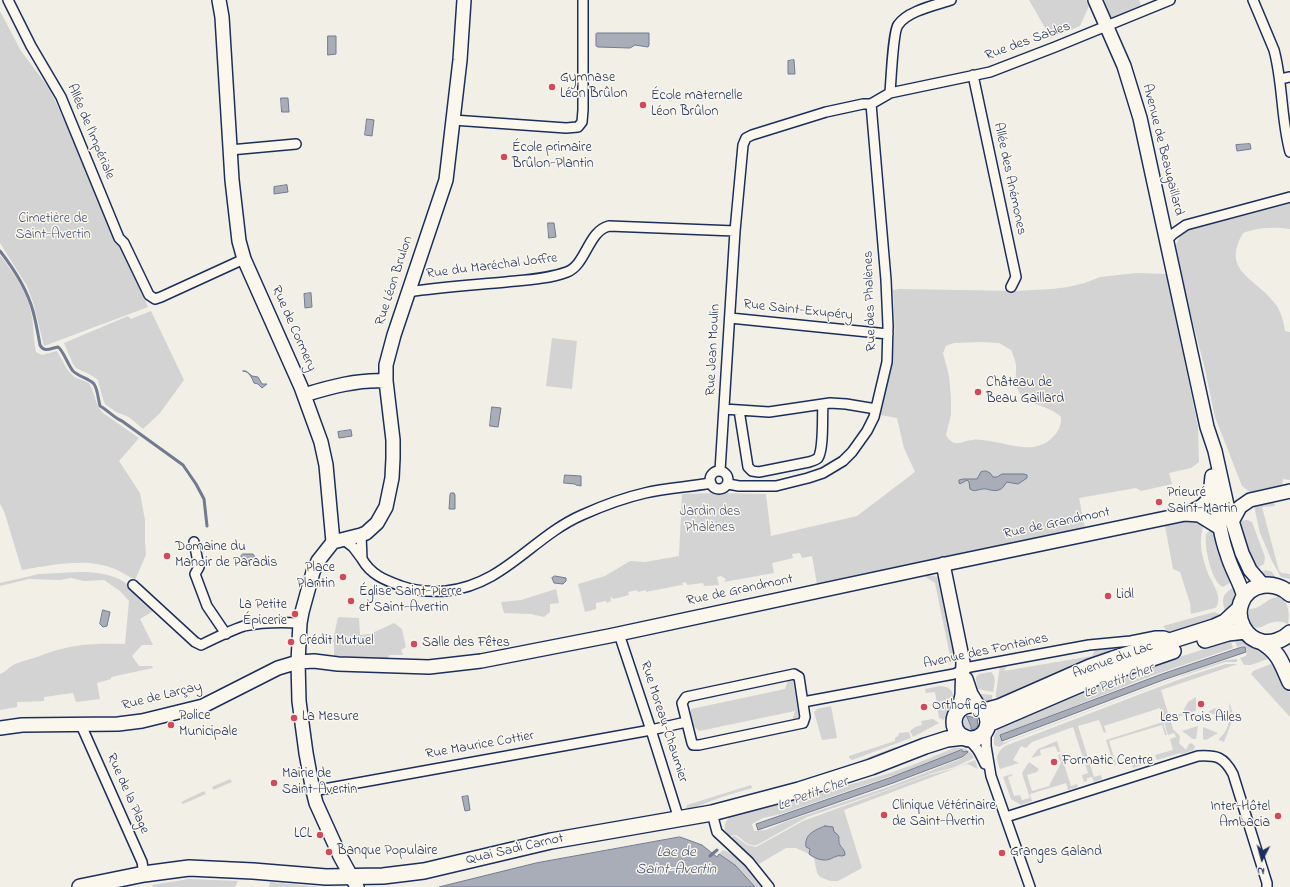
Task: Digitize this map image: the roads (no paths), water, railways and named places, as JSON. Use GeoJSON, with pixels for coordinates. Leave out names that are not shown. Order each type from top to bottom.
{"type":"FeatureCollection","features":[{"type":"Feature","properties":{"kind":"main road","name":"Rue de Cormery"},"geometry":{"type":"LineString","coordinates":[[219,0],[222,17],[232,180],[239,241],[244,258],[304,395],[321,442],[338,541]]}},
{"type":"Feature","properties":{"kind":"main road","name":"Rue Léon Brulon"},"geometry":{"type":"LineString","coordinates":[[338,541],[361,535],[371,528],[380,518],[386,507],[391,484],[393,440],[386,381],[386,365],[388,354],[408,292],[446,180],[460,60],[464,0]]}},
{"type":"Feature","properties":{"kind":"main road","name":"Avenue de Beaugaillard"},"geometry":{"type":"LineString","coordinates":[[1095,0],[1124,66],[1140,118],[1207,427],[1224,492],[1245,560],[1250,570],[1263,585]]}},
{"type":"Feature","properties":{"kind":"main road","name":"Avenue de Beaugaillard"},"geometry":{"type":"LineString","coordinates":[[1183,313],[1220,528],[1227,555],[1241,587],[1242,603]]}},
{"type":"Feature","properties":{"kind":"main road"},"geometry":{"type":"LineString","coordinates":[[304,395],[330,388],[363,382],[377,380],[386,381]]}},
{"type":"Feature","properties":{"kind":"main road","name":"Rue de Grandmont"},"geometry":{"type":"LineString","coordinates":[[298,662],[314,661],[338,664],[429,667],[481,661],[619,634],[943,564],[1185,514],[1199,508],[1209,499],[1212,476]]}},
{"type":"Feature","properties":{"kind":"main road"},"geometry":{"type":"LineString","coordinates":[[1224,492],[1234,498],[1250,500],[1290,491]]}},
{"type":"Feature","properties":{"kind":"main road"},"geometry":{"type":"LineString","coordinates":[[1233,520],[1240,507],[1250,500]]}},
{"type":"Feature","properties":{"kind":"main road","name":"Rue de Grandmont"},"geometry":{"type":"LineString","coordinates":[[1185,514],[1199,516],[1220,528]]}},
{"type":"Feature","properties":{"kind":"main road"},"geometry":{"type":"LineString","coordinates":[[338,541],[318,562],[309,582],[300,623],[298,662],[299,701],[306,752],[316,803],[339,854],[354,882]]}},
{"type":"Feature","properties":{"kind":"main road"},"geometry":{"type":"LineString","coordinates":[[943,564],[962,656],[962,695],[955,724],[957,730],[965,737],[969,739],[977,738],[982,735],[984,718],[971,694],[963,670]]}},
{"type":"Feature","properties":{"kind":"main road"},"geometry":{"type":"LineString","coordinates":[[1263,585],[1278,586],[1290,594]]}},
{"type":"Feature","properties":{"kind":"main road","name":"Avenue du Lac"},"geometry":{"type":"LineString","coordinates":[[984,718],[999,707],[1090,667],[1220,625],[1225,622],[1242,603],[1249,592],[1256,587],[1263,585]]}},
{"type":"Feature","properties":{"kind":"main road"},"geometry":{"type":"LineString","coordinates":[[1242,603],[1239,617],[1245,631],[1250,636],[1271,647],[1279,658],[1290,682]]}},
{"type":"Feature","properties":{"kind":"main road","name":"Avenue du Lac"},"geometry":{"type":"LineString","coordinates":[[984,718],[1095,678],[1228,633],[1245,631]]}},
{"type":"Feature","properties":{"kind":"main road"},"geometry":{"type":"LineString","coordinates":[[1262,642],[1270,643],[1279,641],[1290,633]]}},
{"type":"Feature","properties":{"kind":"main road","name":"Rue de Larçay"},"geometry":{"type":"LineString","coordinates":[[0,728],[22,725],[134,723],[203,706],[278,668],[298,662]]}},
{"type":"Feature","properties":{"kind":"main road"},"geometry":{"type":"LineString","coordinates":[[915,749],[943,731],[962,708],[973,706],[984,718]]}},
{"type":"Feature","properties":{"kind":"main road"},"geometry":{"type":"LineString","coordinates":[[679,819],[712,813],[799,790],[872,767],[915,749],[947,739],[965,737]]}},
{"type":"Feature","properties":{"kind":"main road","name":"Quai Sadi Carnot"},"geometry":{"type":"LineString","coordinates":[[80,887],[144,874],[201,868],[326,877],[354,882],[383,876],[424,871],[551,842],[679,819]]}},
{"type":"Feature","properties":{"kind":"street","name":"Allée de l'Impériale"},"geometry":{"type":"LineString","coordinates":[[8,0],[31,46],[61,97],[119,238],[124,243],[149,294],[155,299],[161,297],[244,258]]}},
{"type":"Feature","properties":{"kind":"street"},"geometry":{"type":"LineString","coordinates":[[453,120],[566,128],[578,127],[582,122],[583,110],[583,0]]}},
{"type":"Feature","properties":{"kind":"street"},"geometry":{"type":"LineString","coordinates":[[735,231],[743,145],[746,138],[826,112],[864,104],[871,104],[890,93],[894,35],[897,25],[915,12],[951,0]]}},
{"type":"Feature","properties":{"kind":"street","name":"Rue des Sables"},"geometry":{"type":"LineString","coordinates":[[890,93],[990,72],[1056,48],[1170,0]]}},
{"type":"Feature","properties":{"kind":"street"},"geometry":{"type":"LineString","coordinates":[[1257,2],[1274,50],[1279,72],[1284,124],[1290,152]]}},
{"type":"Feature","properties":{"kind":"street","name":"Allée des Anémones"},"geometry":{"type":"LineString","coordinates":[[973,75],[1016,277],[1011,287]]}},
{"type":"Feature","properties":{"kind":"street"},"geometry":{"type":"LineString","coordinates":[[1280,80],[1290,77]]}},
{"type":"Feature","properties":{"kind":"street","name":"Rue des Phalènes"},"geometry":{"type":"LineString","coordinates":[[728,484],[739,486],[776,486],[823,473],[843,460],[852,452],[867,431],[874,417],[887,362],[888,334],[886,280],[871,104]]}},
{"type":"Feature","properties":{"kind":"street"},"geometry":{"type":"LineString","coordinates":[[230,150],[296,144]]}},
{"type":"Feature","properties":{"kind":"street"},"geometry":{"type":"LineString","coordinates":[[1167,240],[1186,225],[1290,197]]}},
{"type":"Feature","properties":{"kind":"street","name":"Rue du Maréchal Joffre"},"geometry":{"type":"LineString","coordinates":[[408,292],[525,280],[568,272],[575,266],[597,233],[603,228],[609,226],[735,231]]}},
{"type":"Feature","properties":{"kind":"street","name":"Rue Jean Moulin"},"geometry":{"type":"LineString","coordinates":[[720,471],[735,231]]}},
{"type":"Feature","properties":{"kind":"street","name":"Rue Saint-Exupéry"},"geometry":{"type":"LineString","coordinates":[[730,318],[888,334]]}},
{"type":"Feature","properties":{"kind":"street"},"geometry":{"type":"LineString","coordinates":[[739,410],[748,467],[752,471],[759,472],[809,462],[818,457],[821,447],[823,404]]}},
{"type":"Feature","properties":{"kind":"street"},"geometry":{"type":"LineString","coordinates":[[724,409],[773,411],[823,404],[842,404],[876,409]]}},
{"type":"Feature","properties":{"kind":"street"},"geometry":{"type":"LineString","coordinates":[[720,471],[727,475],[728,484],[724,488],[719,489],[714,487],[711,483],[712,474],[720,471]]}},
{"type":"Feature","properties":{"kind":"street"},"geometry":{"type":"LineString","coordinates":[[338,541],[353,547],[370,571],[384,579],[409,588],[427,591],[462,588],[490,578],[507,567],[554,530],[579,516],[610,503],[645,493],[711,483]]}},
{"type":"Feature","properties":{"kind":"street"},"geometry":{"type":"LineString","coordinates":[[361,535],[362,559]]}},
{"type":"Feature","properties":{"kind":"street"},"geometry":{"type":"LineString","coordinates":[[194,542],[199,567],[194,574],[206,606],[226,634]]}},
{"type":"Feature","properties":{"kind":"street"},"geometry":{"type":"LineString","coordinates":[[133,585],[195,642],[201,645],[244,626],[272,622],[300,623]]}},
{"type":"Feature","properties":{"kind":"street","name":"Rue Moreau-Chaumier"},"geometry":{"type":"LineString","coordinates":[[619,634],[679,819]]}},
{"type":"Feature","properties":{"kind":"street","name":"Avenue des Fontaines"},"geometry":{"type":"LineString","coordinates":[[803,702],[954,674],[970,667],[1089,645],[1131,641],[1156,636],[1164,636],[1174,640]]}},
{"type":"Feature","properties":{"kind":"street"},"geometry":{"type":"LineString","coordinates":[[794,674],[799,677],[805,717],[803,722],[800,724],[694,745],[692,743],[686,722],[682,703],[686,697],[794,674]]}},
{"type":"Feature","properties":{"kind":"street"},"geometry":{"type":"LineString","coordinates":[[984,718],[986,746],[992,776],[1030,887]]}},
{"type":"Feature","properties":{"kind":"street","name":"Rue Maurice Cottier"},"geometry":{"type":"LineString","coordinates":[[313,791],[651,730],[686,722]]}},
{"type":"Feature","properties":{"kind":"street","name":"Rue de la Plage"},"geometry":{"type":"LineString","coordinates":[[81,725],[142,862],[144,874]]}},
{"type":"Feature","properties":{"kind":"street"},"geometry":{"type":"LineString","coordinates":[[965,737],[978,749],[992,776]]}},
{"type":"Feature","properties":{"kind":"street"},"geometry":{"type":"LineString","coordinates":[[1006,817],[1198,756],[1215,756],[1228,764],[1233,774],[1267,882],[1267,887]]}},
{"type":"Feature","properties":{"kind":"street"},"geometry":{"type":"LineString","coordinates":[[712,813],[717,832],[749,862],[769,887]]}},
{"type":"Feature","properties":{"kind":"water"},"geometry":{"type":"Polygon","coordinates":[[[597,33],[649,33],[649,45],[648,47],[635,45],[630,48],[598,47],[596,46],[597,33]]]}},
{"type":"Feature","properties":{"kind":"water"},"geometry":{"type":"Polygon","coordinates":[[[328,36],[336,36],[336,54],[328,55],[328,36]]]}},
{"type":"Feature","properties":{"kind":"water"},"geometry":{"type":"Polygon","coordinates":[[[794,60],[795,74],[788,74],[788,61],[794,60]]]}},
{"type":"Feature","properties":{"kind":"water"},"geometry":{"type":"Polygon","coordinates":[[[281,98],[288,98],[289,112],[282,112],[281,98]]]}},
{"type":"Feature","properties":{"kind":"water"},"geometry":{"type":"Polygon","coordinates":[[[367,119],[374,120],[372,136],[365,135],[367,119]]]}},
{"type":"Feature","properties":{"kind":"water"},"geometry":{"type":"Polygon","coordinates":[[[1250,144],[1251,149],[1237,151],[1236,145],[1250,144]]]}},
{"type":"Feature","properties":{"kind":"water"},"geometry":{"type":"Polygon","coordinates":[[[287,185],[288,192],[274,194],[274,187],[287,185]]]}},
{"type":"Feature","properties":{"kind":"water"},"geometry":{"type":"Polygon","coordinates":[[[548,223],[554,223],[556,237],[549,238],[548,223]]]}},
{"type":"Feature","properties":{"kind":"water"},"geometry":{"type":"Polygon","coordinates":[[[311,293],[312,307],[305,308],[304,294],[311,293]]]}},
{"type":"Feature","properties":{"kind":"water"},"geometry":{"type":"Polygon","coordinates":[[[249,374],[258,377],[262,384],[267,384],[262,388],[258,384],[254,383],[249,374]]]}},
{"type":"Feature","properties":{"kind":"water"},"geometry":{"type":"Polygon","coordinates":[[[492,407],[501,408],[498,427],[490,426],[492,407]]]}},
{"type":"Feature","properties":{"kind":"water"},"geometry":{"type":"Polygon","coordinates":[[[351,430],[352,436],[339,438],[338,432],[351,430]]]}},
{"type":"Feature","properties":{"kind":"water"},"geometry":{"type":"Polygon","coordinates":[[[986,471],[993,477],[997,477],[1002,474],[1024,474],[1027,475],[1027,478],[1018,484],[1007,482],[1002,488],[996,491],[984,489],[972,490],[970,489],[969,482],[967,480],[960,484],[959,483],[959,480],[963,479],[977,479],[981,472],[986,471]]]}},
{"type":"Feature","properties":{"kind":"water"},"geometry":{"type":"Polygon","coordinates":[[[565,475],[581,476],[581,486],[564,483],[565,475]]]}},
{"type":"Feature","properties":{"kind":"water"},"geometry":{"type":"Polygon","coordinates":[[[451,493],[454,493],[455,495],[455,509],[449,509],[451,493]]]}},
{"type":"Feature","properties":{"kind":"water"},"geometry":{"type":"Polygon","coordinates":[[[243,554],[253,554],[255,557],[253,559],[243,560],[241,556],[243,554]]]}},
{"type":"Feature","properties":{"kind":"water"},"geometry":{"type":"Polygon","coordinates":[[[555,576],[566,578],[566,581],[563,584],[554,583],[552,578],[555,576]]]}},
{"type":"Feature","properties":{"kind":"water"},"geometry":{"type":"Polygon","coordinates":[[[103,610],[110,612],[107,626],[103,627],[100,624],[103,610]]]}},
{"type":"Feature","properties":{"kind":"water"},"geometry":{"type":"Polygon","coordinates":[[[1245,647],[1246,652],[1163,680],[1002,741],[1000,735],[1162,674],[1245,647]]]}},
{"type":"Feature","properties":{"kind":"water"},"geometry":{"type":"Polygon","coordinates":[[[967,716],[977,718],[978,726],[973,730],[971,729],[967,716]]]}},
{"type":"Feature","properties":{"kind":"water"},"geometry":{"type":"Polygon","coordinates":[[[962,750],[963,752],[968,752],[962,757],[893,783],[758,830],[756,824],[892,777],[962,750]]]}},
{"type":"Feature","properties":{"kind":"water"},"geometry":{"type":"Polygon","coordinates":[[[468,796],[470,810],[465,811],[462,797],[468,796]]]}},
{"type":"Feature","properties":{"kind":"water"},"geometry":{"type":"Polygon","coordinates":[[[825,826],[833,827],[834,832],[838,835],[839,843],[845,855],[822,860],[809,854],[810,849],[806,847],[808,836],[814,831],[825,826]]]}},
{"type":"Feature","properties":{"kind":"water","name":"Lac de Saint-Avertin"},"geometry":{"type":"Polygon","coordinates":[[[680,837],[702,845],[717,857],[719,854],[735,865],[755,887],[439,887],[536,863],[680,837]]]}},
{"type":"Feature","properties":{"kind":"waterway"},"geometry":{"type":"LineString","coordinates":[[0,251],[24,287],[33,311],[40,345],[44,349],[58,347],[62,351],[73,371],[94,384],[100,406],[183,465],[204,499],[207,526]]}},
{"type":"Feature","properties":{"kind":"waterway","name":"Le Petit Cher"},"geometry":{"type":"LineString","coordinates":[[710,856],[717,850]]}},
{"type":"Feature","properties":{"kind":"place","name":"Gymnase Léon Brûlon"},"geometry":{"type":"Point","coordinates":[552,87]}},
{"type":"Feature","properties":{"kind":"place","name":"École maternelle Léon Brûlon"},"geometry":{"type":"Point","coordinates":[643,105]}},
{"type":"Feature","properties":{"kind":"place","name":"École primaire Brûlon-Plantin"},"geometry":{"type":"Point","coordinates":[504,157]}},
{"type":"Feature","properties":{"kind":"place","name":"Château de Beau Gaillard"},"geometry":{"type":"Point","coordinates":[978,392]}},
{"type":"Feature","properties":{"kind":"place","name":"Prieuré Saint-Martin"},"geometry":{"type":"Point","coordinates":[1159,502]}},
{"type":"Feature","properties":{"kind":"place","name":"Domaine du Manoir de Paradis"},"geometry":{"type":"Point","coordinates":[167,556]}},
{"type":"Feature","properties":{"kind":"place","name":"Place Plantin"},"geometry":{"type":"Point","coordinates":[343,577]}},
{"type":"Feature","properties":{"kind":"place","name":"Lidl"},"geometry":{"type":"Point","coordinates":[1108,596]}},
{"type":"Feature","properties":{"kind":"place","name":"Église Saint-Pierre et Saint-Avertin"},"geometry":{"type":"Point","coordinates":[351,601]}},
{"type":"Feature","properties":{"kind":"place","name":"La Petite Épicerie"},"geometry":{"type":"Point","coordinates":[295,614]}},
{"type":"Feature","properties":{"kind":"place","name":"Crédit Mutuel"},"geometry":{"type":"Point","coordinates":[291,642]}},
{"type":"Feature","properties":{"kind":"place","name":"Salle des Fêtes"},"geometry":{"type":"Point","coordinates":[414,644]}},
{"type":"Feature","properties":{"kind":"place","name":"Les Trois Ailes"},"geometry":{"type":"Point","coordinates":[1201,704]}},
{"type":"Feature","properties":{"kind":"place","name":"Orthofiga"},"geometry":{"type":"Point","coordinates":[924,707]}},
{"type":"Feature","properties":{"kind":"place","name":"La Mesure"},"geometry":{"type":"Point","coordinates":[294,718]}},
{"type":"Feature","properties":{"kind":"place","name":"Police Municipale"},"geometry":{"type":"Point","coordinates":[171,725]}},
{"type":"Feature","properties":{"kind":"place","name":"Formatic Centre"},"geometry":{"type":"Point","coordinates":[1054,762]}},
{"type":"Feature","properties":{"kind":"place","name":"Mairie de Saint-Avertin"},"geometry":{"type":"Point","coordinates":[274,783]}},
{"type":"Feature","properties":{"kind":"place","name":"Clinique Vétérinaire de Saint-Avertin"},"geometry":{"type":"Point","coordinates":[884,815]}},
{"type":"Feature","properties":{"kind":"place","name":"Inter-Hôtel Ambacia"},"geometry":{"type":"Point","coordinates":[1278,816]}},
{"type":"Feature","properties":{"kind":"place","name":"LCL"},"geometry":{"type":"Point","coordinates":[320,835]}},
{"type":"Feature","properties":{"kind":"place","name":"Banque Populaire"},"geometry":{"type":"Point","coordinates":[329,852]}},
{"type":"Feature","properties":{"kind":"place","name":"Granges Galand"},"geometry":{"type":"Point","coordinates":[1002,853]}},
{"type":"Feature","properties":{"kind":"park label","name":"Cimetière de Saint-Avertin"},"geometry":{"type":"Point","coordinates":[53,228]}},
{"type":"Feature","properties":{"kind":"park label","name":"Jardin des Phalènes"},"geometry":{"type":"Point","coordinates":[710,522]}}]}
